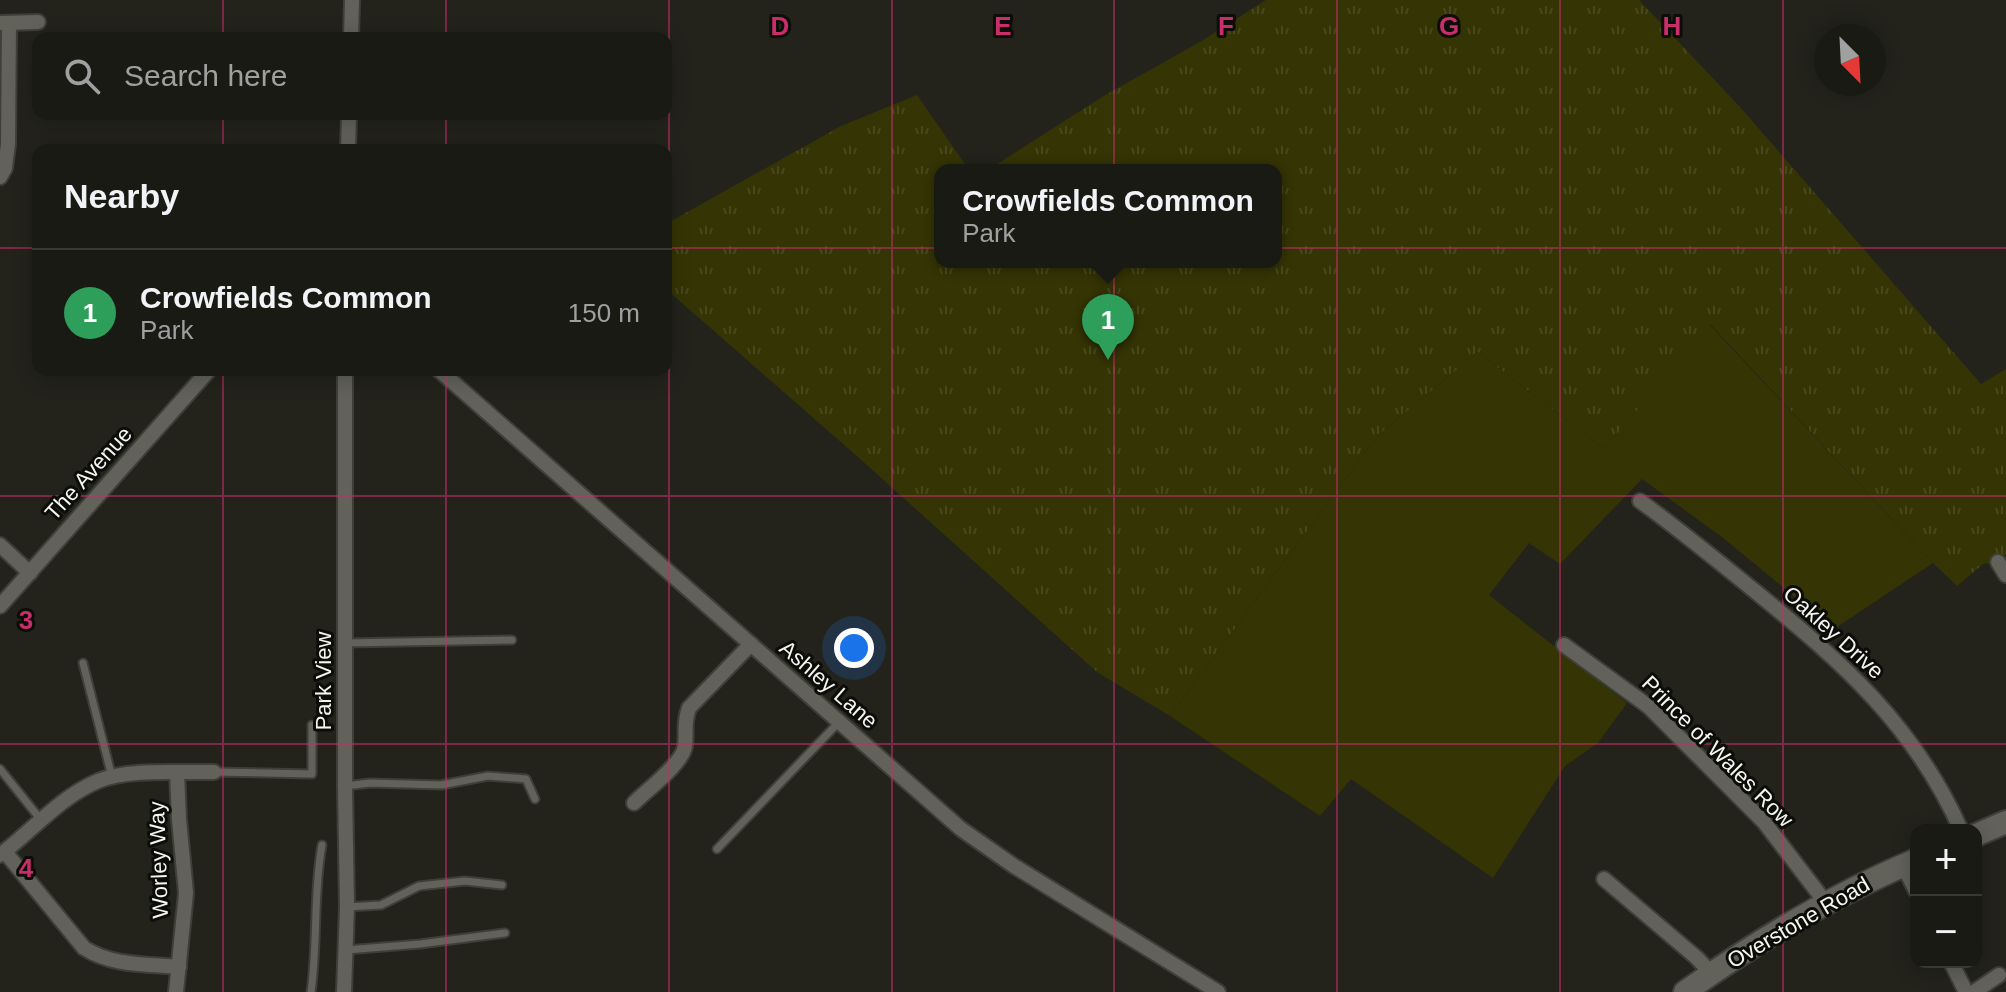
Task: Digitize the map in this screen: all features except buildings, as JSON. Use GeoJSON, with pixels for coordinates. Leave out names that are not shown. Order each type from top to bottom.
{"type":"FeatureCollection","features":[{"type":"Feature","properties":{"kind":"street"},"geometry":{"type":"LineString","coordinates":[[351,32],[352,0]]}},
{"type":"Feature","properties":{"kind":"street"},"geometry":{"type":"LineString","coordinates":[[0,177],[5,168],[8,144],[4,23],[38,22]]}},
{"type":"Feature","properties":{"kind":"street"},"geometry":{"type":"LineString","coordinates":[[348,144],[349,120]]}},
{"type":"Feature","properties":{"kind":"street","name":"The Avenue"},"geometry":{"type":"LineString","coordinates":[[0,606],[204,376]]}},
{"type":"Feature","properties":{"kind":"street","name":"Park View"},"geometry":{"type":"LineString","coordinates":[[344,992],[347,907],[345,376]]}},
{"type":"Feature","properties":{"kind":"street","name":"Ashley Lane"},"geometry":{"type":"LineString","coordinates":[[446,376],[924,798],[984,846],[1218,992]]}},
{"type":"Feature","properties":{"kind":"street","name":"Oakley Drive"},"geometry":{"type":"LineString","coordinates":[[1640,501],[1673,524],[1851,673],[1880,704],[1928,766],[1958,824]]}},
{"type":"Feature","properties":{"kind":"street"},"geometry":{"type":"LineString","coordinates":[[0,545],[30,573]]}},
{"type":"Feature","properties":{"kind":"street"},"geometry":{"type":"LineString","coordinates":[[634,803],[674,765],[685,749],[684,721],[689,708],[751,644]]}},
{"type":"Feature","properties":{"kind":"street","name":"Prince of Wales Row"},"geometry":{"type":"LineString","coordinates":[[1564,645],[1648,706],[1764,822],[1826,903]]}},
{"type":"Feature","properties":{"kind":"street"},"geometry":{"type":"LineString","coordinates":[[179,967],[112,961],[96,956],[84,948],[2,853],[78,792],[97,781],[136,773],[214,772]]}},
{"type":"Feature","properties":{"kind":"street","name":"Worley Way"},"geometry":{"type":"LineString","coordinates":[[176,992],[186,893],[177,773]]}},
{"type":"Feature","properties":{"kind":"street"},"geometry":{"type":"LineString","coordinates":[[1982,832],[2006,822]]}},
{"type":"Feature","properties":{"kind":"street","name":"Overstone Road"},"geometry":{"type":"LineString","coordinates":[[1685,992],[1826,903],[1910,862]]}},
{"type":"Feature","properties":{"kind":"street"},"geometry":{"type":"LineString","coordinates":[[1604,879],[1711,973]]}},
{"type":"Feature","properties":{"kind":"street"},"geometry":{"type":"LineString","coordinates":[[1954,968],[1966,992]]}},
{"type":"Feature","properties":{"kind":"street"},"geometry":{"type":"LineString","coordinates":[[1974,992],[1999,975]]}},
{"type":"Feature","properties":{"kind":"lane"},"geometry":{"type":"LineString","coordinates":[[345,643],[512,640]]}},
{"type":"Feature","properties":{"kind":"lane"},"geometry":{"type":"LineString","coordinates":[[83,663],[112,777]]}},
{"type":"Feature","properties":{"kind":"lane"},"geometry":{"type":"LineString","coordinates":[[717,849],[839,722]]}},
{"type":"Feature","properties":{"kind":"lane"},"geometry":{"type":"LineString","coordinates":[[214,772],[312,774],[312,725]]}},
{"type":"Feature","properties":{"kind":"lane"},"geometry":{"type":"LineString","coordinates":[[0,769],[41,821]]}},
{"type":"Feature","properties":{"kind":"lane"},"geometry":{"type":"LineString","coordinates":[[345,786],[370,783],[441,785],[488,776],[526,779],[535,799]]}},
{"type":"Feature","properties":{"kind":"lane"},"geometry":{"type":"LineString","coordinates":[[311,992],[317,875],[322,845]]}},
{"type":"Feature","properties":{"kind":"lane"},"geometry":{"type":"LineString","coordinates":[[347,907],[381,905],[419,886],[465,881],[502,885]]}},
{"type":"Feature","properties":{"kind":"lane"},"geometry":{"type":"LineString","coordinates":[[346,950],[505,933]]}},
{"type":"Feature","properties":{"kind":"green space"},"geometry":{"type":"Polygon","coordinates":[[[1266,0],[1639,0],[1740,107],[1981,384],[2006,369],[2006,555],[1998,562],[1983,564],[1957,586],[1710,324],[1604,449],[1478,352],[1377,436],[1170,716],[1097,672],[672,294],[672,221],[841,126],[917,95],[965,164],[934,164],[934,268],[1282,268],[1282,164],[997,164],[1102,97],[1200,42],[1266,0]]]}},
{"type":"Feature","properties":{"kind":"green space"},"geometry":{"type":"Polygon","coordinates":[[[1709,324],[1933,563],[1834,629],[1722,537],[1642,479],[1560,564],[1529,543],[1489,595],[1627,703],[1598,743],[1565,766],[1493,878],[1351,779],[1320,816],[1170,716],[1377,436],[1478,352],[1604,449],[1709,324]]]}},
{"type":"Feature","properties":{"kind":"place","name":"Crowfields Common"},"geometry":{"type":"Point","coordinates":[1108,360]}}]}
